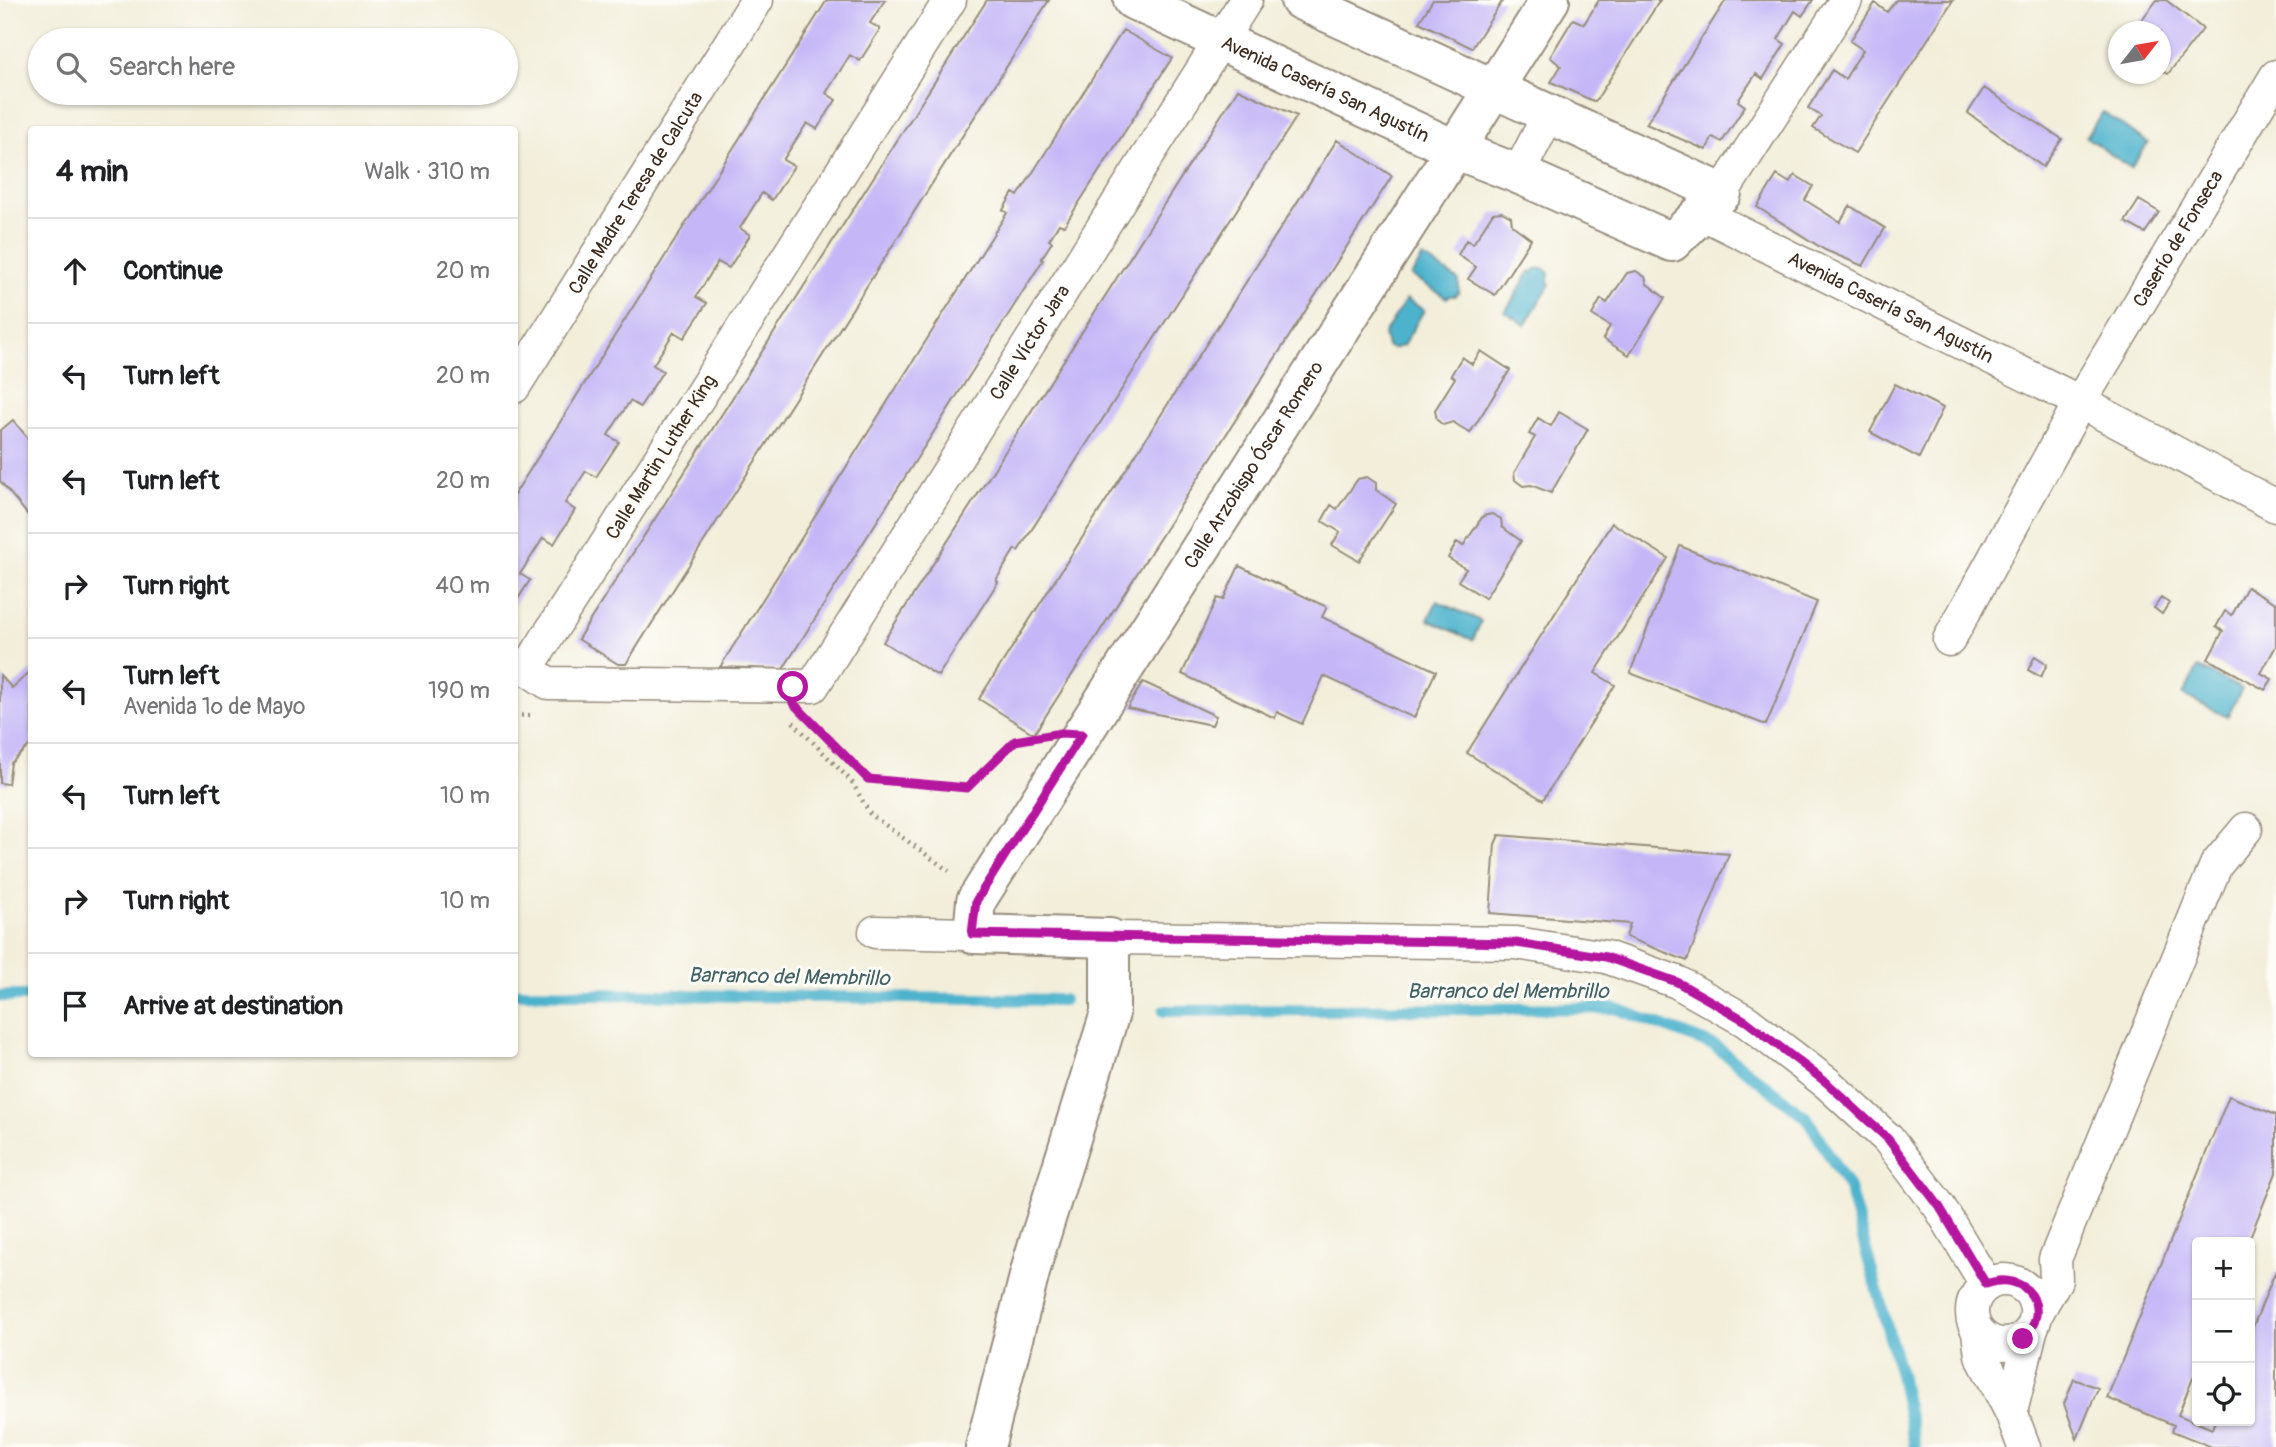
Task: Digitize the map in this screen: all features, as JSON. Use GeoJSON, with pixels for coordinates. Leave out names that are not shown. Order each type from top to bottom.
{"type":"FeatureCollection","features":[{"type":"Feature","properties":{"kind":"street","name":"Calle Madre Teresa de Calcuta"},"geometry":{"type":"LineString","coordinates":[[518,381],[757,0]]}},
{"type":"Feature","properties":{"kind":"street","name":"Calle Martin Luther King"},"geometry":{"type":"LineString","coordinates":[[797,695],[548,683],[527,669],[950,0]]}},
{"type":"Feature","properties":{"kind":"street","name":"Avenida Casería San Agustín"},"geometry":{"type":"LineString","coordinates":[[1132,0],[1454,149],[1518,174],[1672,242],[1712,203]]}},
{"type":"Feature","properties":{"kind":"street","name":"Calle Víctor Jara"},"geometry":{"type":"LineString","coordinates":[[797,695],[1246,0]]}},
{"type":"Feature","properties":{"kind":"street","name":"Avenida Casería San Agustín"},"geometry":{"type":"LineString","coordinates":[[1300,0],[1549,114],[2080,402]]}},
{"type":"Feature","properties":{"kind":"street","name":"Calle Arzobispo Óscar Romero"},"geometry":{"type":"LineString","coordinates":[[972,934],[976,901],[1549,0]]}},
{"type":"Feature","properties":{"kind":"street"},"geometry":{"type":"LineString","coordinates":[[1712,203],[1846,0]]}},
{"type":"Feature","properties":{"kind":"street","name":"Caserío de Fonseca"},"geometry":{"type":"LineString","coordinates":[[1949,640],[2080,402],[2276,76]]}},
{"type":"Feature","properties":{"kind":"street"},"geometry":{"type":"LineString","coordinates":[[1518,174],[1549,114]]}},
{"type":"Feature","properties":{"kind":"street"},"geometry":{"type":"LineString","coordinates":[[2080,402],[2276,506]]}},
{"type":"Feature","properties":{"kind":"street"},"geometry":{"type":"LineString","coordinates":[[2055,1259],[1978,1292],[1973,1301],[1973,1322],[1985,1339],[2004,1345],[2014,1343],[2034,1322],[2056,1280],[2055,1259],[2216,865],[2246,829]]}},
{"type":"Feature","properties":{"kind":"street"},"geometry":{"type":"LineString","coordinates":[[875,932],[1516,943],[1606,957],[1677,982],[1746,1021],[1827,1083],[1888,1139],[2000,1282],[2022,1285],[2030,1293],[2035,1302],[2034,1322],[2011,1412]]}},
{"type":"Feature","properties":{"kind":"street"},"geometry":{"type":"LineString","coordinates":[[985,1447],[1034,1256],[1110,1013],[1110,938]]}},
{"type":"Feature","properties":{"kind":"street"},"geometry":{"type":"LineString","coordinates":[[1978,1332],[1981,1355],[2011,1412],[2024,1447]]}},
{"type":"Feature","properties":{"kind":"path"},"geometry":{"type":"LineString","coordinates":[[797,695],[793,703],[868,779],[967,788],[1015,741],[1061,733],[1082,734]]}},
{"type":"Feature","properties":{"kind":"path"},"geometry":{"type":"LineString","coordinates":[[797,695],[870,814],[954,875]]}},
{"type":"Feature","properties":{"kind":"path"},"geometry":{"type":"LineString","coordinates":[[518,716],[542,714]]}},
{"type":"Feature","properties":{"kind":"water"},"geometry":{"type":"Polygon","coordinates":[[[2103,112],[2148,143],[2131,168],[2086,137],[2103,112]]]}},
{"type":"Feature","properties":{"kind":"water"},"geometry":{"type":"Polygon","coordinates":[[[1423,257],[1459,280],[1459,292],[1455,296],[1447,298],[1411,276],[1423,257]]]}},
{"type":"Feature","properties":{"kind":"water"},"geometry":{"type":"Polygon","coordinates":[[[1543,268],[1549,273],[1550,284],[1525,325],[1505,312],[1530,271],[1532,273],[1543,268]]]}},
{"type":"Feature","properties":{"kind":"water"},"geometry":{"type":"Polygon","coordinates":[[[1406,299],[1424,310],[1403,346],[1392,349],[1387,346],[1384,334],[1406,299]]]}},
{"type":"Feature","properties":{"kind":"water"},"geometry":{"type":"Polygon","coordinates":[[[1437,601],[1481,621],[1473,640],[1428,620],[1437,601]]]}},
{"type":"Feature","properties":{"kind":"water"},"geometry":{"type":"Polygon","coordinates":[[[2198,667],[2242,689],[2227,717],[2183,695],[2198,667]]]}},
{"type":"Feature","properties":{"kind":"building"},"geometry":{"type":"Polygon","coordinates":[[[827,0],[885,0],[870,23],[880,29],[860,61],[850,55],[826,93],[836,100],[817,129],[807,123],[783,160],[794,166],[772,200],[762,193],[740,228],[750,235],[729,268],[718,262],[696,297],[707,303],[684,338],[674,332],[653,365],[663,371],[640,407],[630,401],[608,435],[619,442],[596,477],[586,471],[565,503],[575,510],[554,544],[543,538],[520,574],[530,580],[518,599],[518,489],[827,0]]]}},
{"type":"Feature","properties":{"kind":"building"},"geometry":{"type":"Polygon","coordinates":[[[987,0],[1049,0],[626,664],[618,664],[578,639],[987,0]]]}},
{"type":"Feature","properties":{"kind":"building"},"geometry":{"type":"Polygon","coordinates":[[[1433,0],[1503,0],[1472,48],[1419,22],[1433,0]]]}},
{"type":"Feature","properties":{"kind":"building"},"geometry":{"type":"Polygon","coordinates":[[[1599,0],[1660,0],[1595,102],[1551,82],[1561,66],[1550,57],[1573,19],[1584,24],[1599,0]]]}},
{"type":"Feature","properties":{"kind":"building"},"geometry":{"type":"Polygon","coordinates":[[[1726,0],[1813,0],[1802,16],[1795,11],[1778,39],[1785,44],[1763,79],[1756,74],[1738,101],[1745,106],[1722,142],[1713,137],[1706,150],[1646,124],[1726,0]]]}},
{"type":"Feature","properties":{"kind":"building"},"geometry":{"type":"Polygon","coordinates":[[[1896,0],[1953,0],[1855,153],[1813,128],[1821,116],[1808,108],[1832,70],[1845,79],[1863,50],[1850,41],[1875,3],[1887,12],[1896,0]]]}},
{"type":"Feature","properties":{"kind":"building"},"geometry":{"type":"Polygon","coordinates":[[[2157,0],[2166,0],[2203,29],[2171,70],[2171,21],[2141,21],[2157,0]]]}},
{"type":"Feature","properties":{"kind":"building"},"geometry":{"type":"Polygon","coordinates":[[[1123,30],[1172,58],[1064,226],[1059,224],[1049,240],[1052,242],[1041,259],[1043,260],[783,669],[720,667],[1007,213],[1003,210],[1013,193],[1018,196],[1123,30]]]}},
{"type":"Feature","properties":{"kind":"building"},"geometry":{"type":"Polygon","coordinates":[[[1984,88],[2062,139],[2043,167],[1968,113],[1984,88]]]}},
{"type":"Feature","properties":{"kind":"building"},"geometry":{"type":"Polygon","coordinates":[[[1238,89],[1297,116],[1018,551],[1015,549],[996,580],[998,582],[938,676],[883,642],[1238,89]]]}},
{"type":"Feature","properties":{"kind":"building"},"geometry":{"type":"Polygon","coordinates":[[[1337,140],[1392,176],[1034,734],[979,699],[1337,140]]]}},
{"type":"Feature","properties":{"kind":"building"},"geometry":{"type":"Polygon","coordinates":[[[1777,175],[1790,183],[1795,175],[1813,186],[1805,200],[1840,222],[1850,206],[1885,228],[1863,266],[1825,250],[1757,207],[1777,175]]]}},
{"type":"Feature","properties":{"kind":"building"},"geometry":{"type":"Polygon","coordinates":[[[2139,200],[2159,212],[2145,233],[2125,222],[2139,200]]]}},
{"type":"Feature","properties":{"kind":"building"},"geometry":{"type":"Polygon","coordinates":[[[1502,212],[1511,217],[1512,225],[1531,239],[1495,295],[1468,279],[1476,267],[1458,255],[1466,240],[1473,244],[1493,213],[1502,212]]]}},
{"type":"Feature","properties":{"kind":"building"},"geometry":{"type":"Polygon","coordinates":[[[1636,271],[1665,298],[1629,355],[1603,339],[1610,326],[1592,315],[1601,299],[1607,303],[1627,273],[1636,271]]]}},
{"type":"Feature","properties":{"kind":"building"},"geometry":{"type":"Polygon","coordinates":[[[1481,351],[1510,370],[1470,433],[1453,422],[1443,425],[1437,420],[1435,410],[1455,378],[1451,375],[1462,357],[1472,364],[1481,351]]]}},
{"type":"Feature","properties":{"kind":"building"},"geometry":{"type":"Polygon","coordinates":[[[1895,384],[1943,408],[1919,458],[1870,432],[1895,384]]]}},
{"type":"Feature","properties":{"kind":"building"},"geometry":{"type":"Polygon","coordinates":[[[1559,412],[1588,429],[1551,493],[1531,485],[1523,486],[1515,480],[1514,473],[1535,437],[1529,434],[1538,418],[1551,426],[1559,412]]]}},
{"type":"Feature","properties":{"kind":"building"},"geometry":{"type":"Polygon","coordinates":[[[13,420],[28,438],[28,515],[0,481],[0,431],[13,420]]]}},
{"type":"Feature","properties":{"kind":"building"},"geometry":{"type":"Polygon","coordinates":[[[1367,477],[1376,483],[1376,490],[1396,504],[1359,561],[1332,545],[1340,532],[1322,521],[1331,505],[1337,509],[1358,479],[1367,477]]]}},
{"type":"Feature","properties":{"kind":"building"},"geometry":{"type":"Polygon","coordinates":[[[1492,514],[1501,519],[1502,527],[1521,541],[1485,598],[1458,581],[1466,569],[1448,558],[1457,542],[1463,546],[1483,516],[1492,514]]]}},
{"type":"Feature","properties":{"kind":"building"},"geometry":{"type":"Polygon","coordinates":[[[1612,523],[1668,558],[1595,673],[1615,685],[1543,800],[1467,753],[1612,523]]]}},
{"type":"Feature","properties":{"kind":"building"},"geometry":{"type":"Polygon","coordinates":[[[1680,546],[1817,602],[1766,725],[1630,673],[1680,546]]]}},
{"type":"Feature","properties":{"kind":"building"},"geometry":{"type":"Polygon","coordinates":[[[1239,566],[1327,607],[1322,617],[1436,671],[1414,718],[1324,676],[1302,724],[1277,712],[1275,718],[1182,674],[1217,598],[1223,600],[1239,566]]]}},
{"type":"Feature","properties":{"kind":"building"},"geometry":{"type":"Polygon","coordinates":[[[2247,587],[2276,603],[2276,646],[2261,673],[2272,679],[2265,690],[2208,659],[2223,631],[2216,627],[2225,611],[2232,615],[2247,587]]]}},
{"type":"Feature","properties":{"kind":"building"},"geometry":{"type":"Polygon","coordinates":[[[2161,598],[2169,603],[2162,614],[2154,608],[2161,598]]]}},
{"type":"Feature","properties":{"kind":"building"},"geometry":{"type":"Polygon","coordinates":[[[2035,656],[2047,664],[2041,677],[2028,670],[2035,656]]]}},
{"type":"Feature","properties":{"kind":"building"},"geometry":{"type":"Polygon","coordinates":[[[28,674],[28,747],[11,763],[8,784],[0,783],[0,675],[12,688],[28,674]]]}},
{"type":"Feature","properties":{"kind":"building"},"geometry":{"type":"Polygon","coordinates":[[[1143,682],[1216,716],[1212,725],[1127,708],[1143,682]]]}},
{"type":"Feature","properties":{"kind":"building"},"geometry":{"type":"Polygon","coordinates":[[[1499,835],[1729,854],[1687,961],[1626,937],[1630,924],[1490,913],[1495,844],[1499,835]]]}},
{"type":"Feature","properties":{"kind":"building"},"geometry":{"type":"Polygon","coordinates":[[[2229,1096],[2276,1115],[2276,1173],[2250,1237],[2192,1237],[2192,1380],[2178,1415],[2192,1421],[2192,1426],[2212,1429],[2213,1426],[2255,1426],[2255,1322],[2276,1270],[2276,1447],[2212,1447],[2172,1431],[2174,1425],[2107,1398],[2229,1096]]]}},
{"type":"Feature","properties":{"kind":"building"},"geometry":{"type":"Polygon","coordinates":[[[2074,1379],[2098,1388],[2077,1439],[2064,1404],[2074,1379]]]}},
{"type":"Feature","properties":{"kind":"waterway","name":"Barranco del Membrillo"},"geometry":{"type":"LineString","coordinates":[[518,993],[1063,1000]]}},
{"type":"Feature","properties":{"kind":"waterway","name":"Barranco del Membrillo"},"geometry":{"type":"LineString","coordinates":[[0,996],[28,996]]}},
{"type":"Feature","properties":{"kind":"waterway","name":"Barranco del Membrillo"},"geometry":{"type":"LineString","coordinates":[[1164,1011],[1615,1008],[1715,1046],[1807,1118],[1849,1188],[1900,1374],[1915,1447]]}},
{"type":"Feature","properties":{"kind":"route"},"geometry":{"type":"LineString","coordinates":[[793,687],[793,703],[868,779],[967,788],[1015,741],[1061,733],[1082,734],[976,901],[972,934],[1516,943],[1606,957],[1677,982],[1746,1021],[1827,1083],[1888,1139],[1939,1206],[1986,1284],[2004,1279],[2022,1285],[2030,1293],[2037,1313],[2031,1331],[2023,1339]]}}]}
